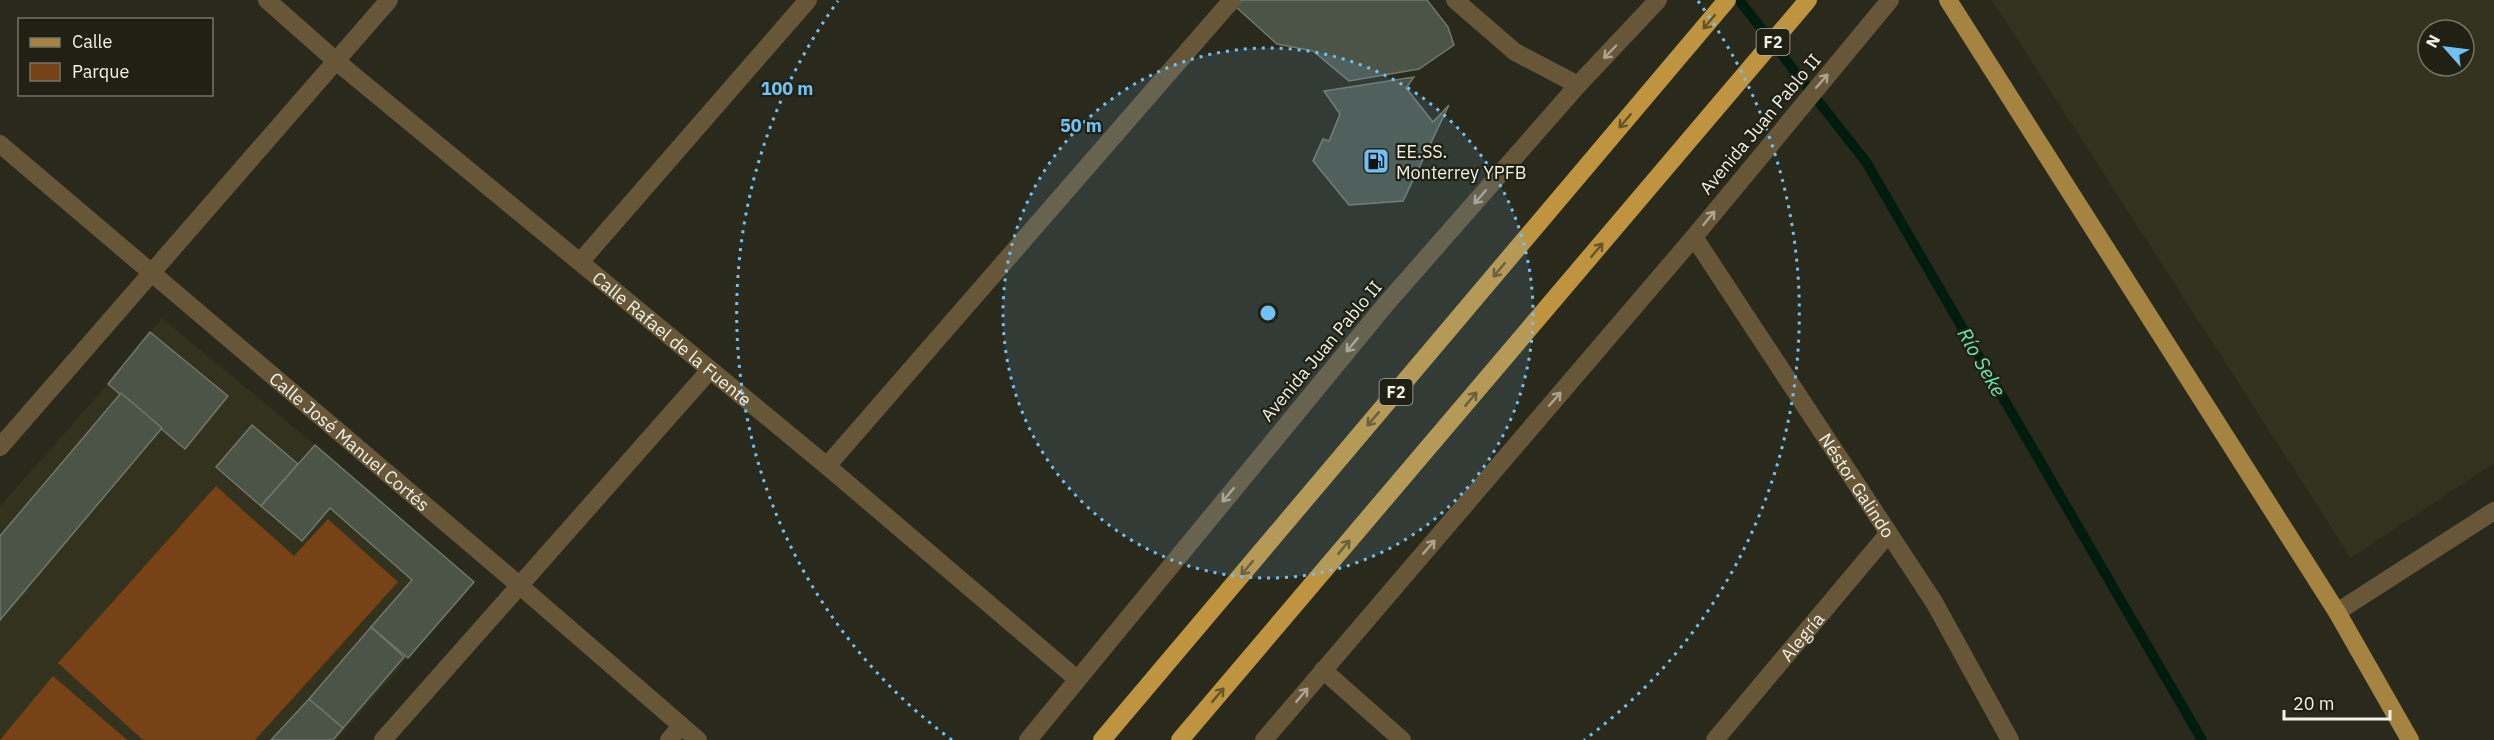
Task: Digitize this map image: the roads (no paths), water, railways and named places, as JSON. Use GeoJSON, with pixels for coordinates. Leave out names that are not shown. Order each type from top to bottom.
{"type":"FeatureCollection","features":[{"type":"Feature","properties":{"kind":"highway","name":"F2"},"geometry":{"type":"LineString","coordinates":[[1102,740],[1727,0]]}},
{"type":"Feature","properties":{"kind":"highway","name":"F2"},"geometry":{"type":"LineString","coordinates":[[1180,740],[1808,0]]}},
{"type":"Feature","properties":{"kind":"main road"},"geometry":{"type":"LineString","coordinates":[[1947,0],[2337,612],[2410,740]]}},
{"type":"Feature","properties":{"kind":"street","name":"Calle Rafael de la Fuente"},"geometry":{"type":"LineString","coordinates":[[267,0],[336,61],[827,466],[1077,679]]}},
{"type":"Feature","properties":{"kind":"street"},"geometry":{"type":"LineString","coordinates":[[0,447],[389,0]]}},
{"type":"Feature","properties":{"kind":"street"},"geometry":{"type":"LineString","coordinates":[[581,261],[808,0]]}},
{"type":"Feature","properties":{"kind":"street"},"geometry":{"type":"LineString","coordinates":[[827,466],[1232,0]]}},
{"type":"Feature","properties":{"kind":"street"},"geometry":{"type":"LineString","coordinates":[[1455,0],[1515,52],[1578,85]]}},
{"type":"Feature","properties":{"kind":"street","name":"Avenida Juan Pablo II"},"geometry":{"type":"LineString","coordinates":[[1264,740],[1694,237],[1784,125],[1890,0]]}},
{"type":"Feature","properties":{"kind":"street","name":"Avenida Juan Pablo II"},"geometry":{"type":"LineString","coordinates":[[1028,740],[1386,304],[1578,85],[1654,5]]}},
{"type":"Feature","properties":{"kind":"street","name":"Calle José Manuel Cortés"},"geometry":{"type":"LineString","coordinates":[[0,144],[519,585],[675,733],[698,740]]}},
{"type":"Feature","properties":{"kind":"street","name":"Néstor Galindo"},"geometry":{"type":"LineString","coordinates":[[1694,237],[1934,602],[2010,740]]}},
{"type":"Feature","properties":{"kind":"street"},"geometry":{"type":"LineString","coordinates":[[383,740],[710,370]]}},
{"type":"Feature","properties":{"kind":"street"},"geometry":{"type":"LineString","coordinates":[[2337,612],[2494,512]]}},
{"type":"Feature","properties":{"kind":"street","name":"Alegría"},"geometry":{"type":"LineString","coordinates":[[1715,740],[1888,534]]}},
{"type":"Feature","properties":{"kind":"street"},"geometry":{"type":"LineString","coordinates":[[1323,670],[1402,740]]}},
{"type":"Feature","properties":{"kind":"waterway","name":"Río Seke"},"geometry":{"type":"LineString","coordinates":[[1739,0],[1866,162],[2202,740]]}},
{"type":"Feature","properties":{"kind":"place","name":"EE.SS. Monterrey YPFB"},"geometry":{"type":"Point","coordinates":[1376,161]}}]}
